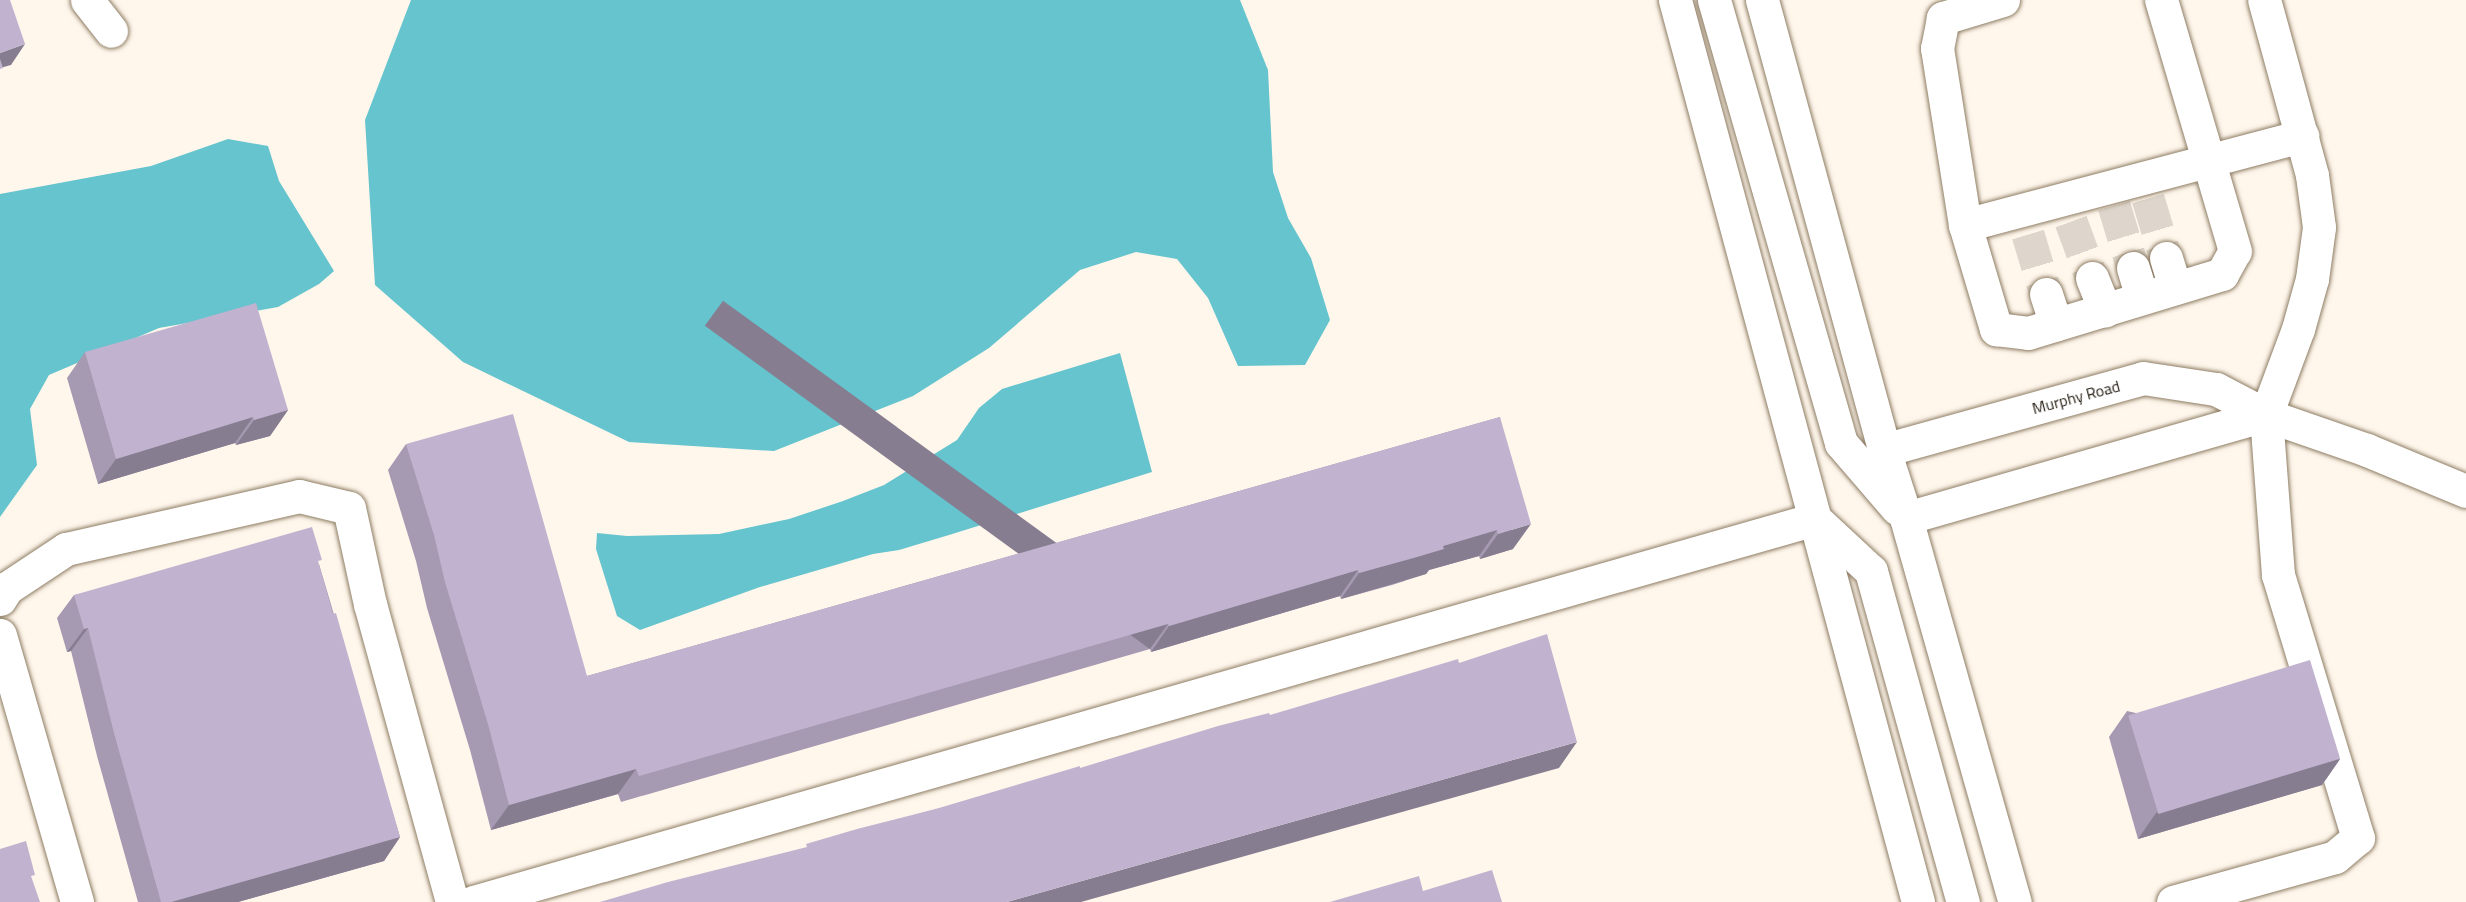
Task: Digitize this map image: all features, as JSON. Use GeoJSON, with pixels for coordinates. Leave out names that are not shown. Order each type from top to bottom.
{"type":"FeatureCollection","features":[{"type":"Feature","properties":{"kind":"main road"},"geometry":{"type":"LineString","coordinates":[[87,0],[111,31]]}},
{"type":"Feature","properties":{"kind":"main road"},"geometry":{"type":"LineString","coordinates":[[1675,0],[1918,902]]}},
{"type":"Feature","properties":{"kind":"main road"},"geometry":{"type":"LineString","coordinates":[[1714,0],[1841,442],[1906,518]]}},
{"type":"Feature","properties":{"kind":"main road"},"geometry":{"type":"LineString","coordinates":[[1762,0],[1884,450],[1906,518],[2015,902]]}},
{"type":"Feature","properties":{"kind":"main road"},"geometry":{"type":"LineString","coordinates":[[2003,0],[1943,18],[1936,48],[1965,225],[1996,329],[2028,333],[2051,309],[2105,310],[2138,283],[2170,273],[2222,274],[2235,252],[2161,0]]}},
{"type":"Feature","properties":{"kind":"main road"},"geometry":{"type":"LineString","coordinates":[[2173,902],[2335,857],[2358,838],[2278,575],[2266,414],[2298,329],[2312,279],[2319,227],[2312,175],[2264,0]]}},
{"type":"Feature","properties":{"kind":"main road"},"geometry":{"type":"LineString","coordinates":[[1965,225],[2024,222],[2145,188],[2208,160],[2302,136]]}},
{"type":"Feature","properties":{"kind":"main road"},"geometry":{"type":"LineString","coordinates":[[2092,278],[2105,310]]}},
{"type":"Feature","properties":{"kind":"main road","name":"Murphy Road"},"geometry":{"type":"LineString","coordinates":[[1884,450],[2143,378],[2216,389],[2266,414],[2367,450],[2466,491]]}},
{"type":"Feature","properties":{"kind":"main road"},"geometry":{"type":"LineString","coordinates":[[1906,518],[2266,414]]}},
{"type":"Feature","properties":{"kind":"main road"},"geometry":{"type":"LineString","coordinates":[[0,599],[7,588],[66,549],[299,496],[349,508],[370,604],[452,902]]}},
{"type":"Feature","properties":{"kind":"main road"},"geometry":{"type":"LineString","coordinates":[[473,902],[1815,519]]}},
{"type":"Feature","properties":{"kind":"main road"},"geometry":{"type":"LineString","coordinates":[[1815,519],[1871,571],[1963,902]]}},
{"type":"Feature","properties":{"kind":"main road"},"geometry":{"type":"LineString","coordinates":[[0,635],[76,902]]}},
{"type":"Feature","properties":{"kind":"water"},"geometry":{"type":"Polygon","coordinates":[[[411,0],[1240,0],[1268,70],[1273,172],[1288,218],[1311,258],[1330,320],[1305,365],[1238,366],[1208,298],[1177,259],[1136,252],[1080,270],[989,348],[913,396],[774,451],[629,442],[463,362],[375,285],[365,120],[411,0]]]}},
{"type":"Feature","properties":{"kind":"water"},"geometry":{"type":"Polygon","coordinates":[[[228,139],[268,146],[279,181],[334,271],[319,284],[278,307],[159,328],[49,375],[30,409],[37,465],[0,517],[0,194],[151,166],[228,139]]]}},
{"type":"Feature","properties":{"kind":"water"},"geometry":{"type":"Polygon","coordinates":[[[1120,353],[1152,472],[899,550],[873,554],[760,587],[640,630],[617,616],[596,549],[597,533],[627,536],[719,534],[789,519],[843,501],[884,485],[957,440],[979,408],[1002,389],[1120,353]]]}},
{"type":"Feature","properties":{"kind":"building"},"geometry":{"type":"Polygon","coordinates":[[[0,0],[10,0],[25,44],[0,53],[0,0]]]}},
{"type":"Feature","properties":{"kind":"building"},"geometry":{"type":"Polygon","coordinates":[[[256,303],[288,410],[254,420],[253,417],[116,459],[85,352],[256,303]]]}},
{"type":"Feature","properties":{"kind":"building"},"geometry":{"type":"Polygon","coordinates":[[[513,414],[587,676],[1500,417],[1531,524],[1498,534],[1497,530],[1443,546],[1444,549],[1410,559],[1359,573],[1358,570],[639,776],[636,769],[509,805],[488,724],[406,444],[513,414]]]}},
{"type":"Feature","properties":{"kind":"building"},"geometry":{"type":"Polygon","coordinates":[[[312,527],[322,560],[318,561],[333,614],[336,613],[400,837],[171,902],[161,902],[114,733],[88,628],[84,629],[74,595],[312,527]]]}},
{"type":"Feature","properties":{"kind":"building"},"geometry":{"type":"Polygon","coordinates":[[[1547,634],[1577,742],[1007,902],[600,902],[668,882],[807,847],[806,844],[857,829],[939,808],[1080,766],[1080,768],[1218,726],[1269,713],[1270,715],[1458,659],[1459,663],[1547,634]]]}},
{"type":"Feature","properties":{"kind":"building"},"geometry":{"type":"Polygon","coordinates":[[[2310,660],[2340,758],[2158,814],[2128,716],[2310,660]]]}},
{"type":"Feature","properties":{"kind":"building"},"geometry":{"type":"Polygon","coordinates":[[[26,841],[35,875],[31,876],[40,902],[0,902],[0,849],[26,841]]]}},
{"type":"Feature","properties":{"kind":"building"},"geometry":{"type":"Polygon","coordinates":[[[1492,870],[1502,902],[1330,902],[1419,876],[1423,891],[1492,870]]]}},
{"type":"Feature","properties":{"kind":"tunnel"},"geometry":{"type":"LineString","coordinates":[[2148,198],[2166,258]]}},
{"type":"Feature","properties":{"kind":"tunnel"},"geometry":{"type":"LineString","coordinates":[[2114,205],[2133,268]]}},
{"type":"Feature","properties":{"kind":"tunnel"},"geometry":{"type":"LineString","coordinates":[[2071,221],[2092,278]]}},
{"type":"Feature","properties":{"kind":"tunnel"},"geometry":{"type":"LineString","coordinates":[[2028,234],[2046,294]]}}]}
